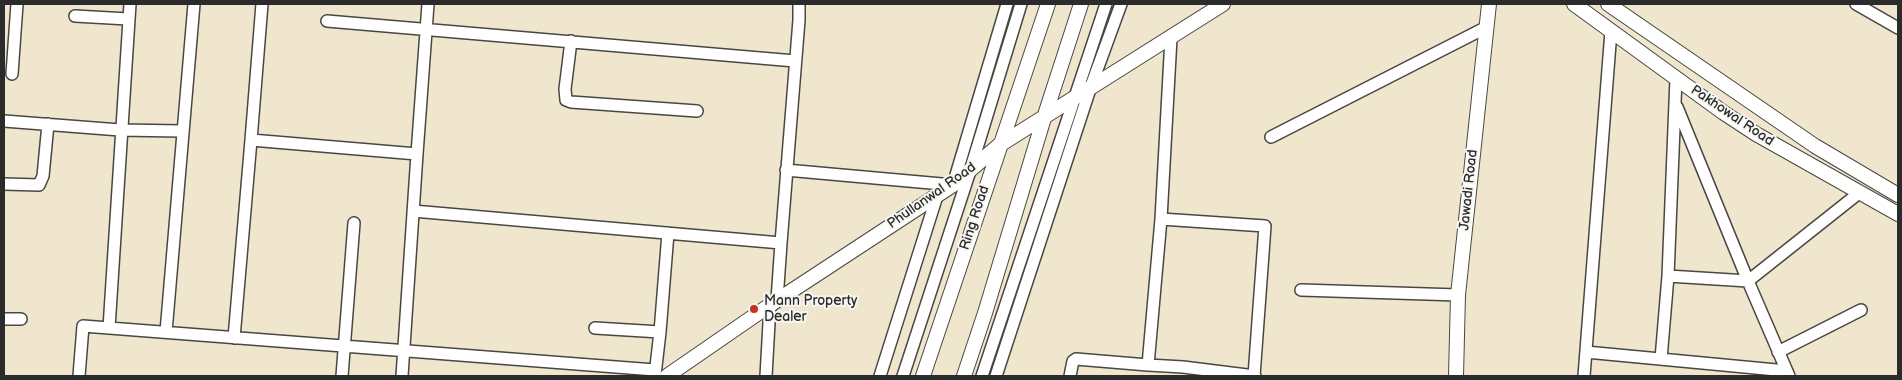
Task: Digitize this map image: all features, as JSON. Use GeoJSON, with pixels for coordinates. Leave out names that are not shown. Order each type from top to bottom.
{"type":"FeatureCollection","features":[{"type":"Feature","properties":{"kind":"street"},"geometry":{"type":"LineString","coordinates":[[12,74],[17,4]]}},
{"type":"Feature","properties":{"kind":"street"},"geometry":{"type":"LineString","coordinates":[[109,328],[120,130],[130,4]]}},
{"type":"Feature","properties":{"kind":"street"},"geometry":{"type":"LineString","coordinates":[[166,332],[194,4]]}},
{"type":"Feature","properties":{"kind":"street"},"geometry":{"type":"LineString","coordinates":[[234,338],[262,4]]}},
{"type":"Feature","properties":{"kind":"street"},"geometry":{"type":"LineString","coordinates":[[402,376],[428,4]]}},
{"type":"Feature","properties":{"kind":"street"},"geometry":{"type":"LineString","coordinates":[[766,376],[781,243],[798,4]]}},
{"type":"Feature","properties":{"kind":"street"},"geometry":{"type":"LineString","coordinates":[[786,170],[953,185],[1007,4]]}},
{"type":"Feature","properties":{"kind":"street"},"geometry":{"type":"LineString","coordinates":[[902,376],[970,171],[1021,4]]}},
{"type":"Feature","properties":{"kind":"street","name":"Ring Road"},"geometry":{"type":"LineString","coordinates":[[922,376],[998,146],[1048,4]]}},
{"type":"Feature","properties":{"kind":"street"},"geometry":{"type":"LineString","coordinates":[[964,376],[1081,4]]}},
{"type":"Feature","properties":{"kind":"street"},"geometry":{"type":"LineString","coordinates":[[982,376],[1106,4]]}},
{"type":"Feature","properties":{"kind":"street"},"geometry":{"type":"LineString","coordinates":[[996,376],[1090,89],[1121,4]]}},
{"type":"Feature","properties":{"kind":"street","name":"Phullanwal Road"},"geometry":{"type":"LineString","coordinates":[[659,374],[774,303],[937,196],[953,185],[998,146],[1223,4]]}},
{"type":"Feature","properties":{"kind":"street","name":"Jawadi Road"},"geometry":{"type":"LineString","coordinates":[[1456,376],[1458,295],[1489,4]]}},
{"type":"Feature","properties":{"kind":"street","name":"Pakhowal Road"},"geometry":{"type":"LineString","coordinates":[[1574,4],[1756,134],[1898,214]]}},
{"type":"Feature","properties":{"kind":"street","name":"Pakhowal Road"},"geometry":{"type":"LineString","coordinates":[[1608,4],[1815,146],[1898,194]]}},
{"type":"Feature","properties":{"kind":"street"},"geometry":{"type":"LineString","coordinates":[[1856,4],[1898,28]]}},
{"type":"Feature","properties":{"kind":"street"},"geometry":{"type":"LineString","coordinates":[[75,16],[128,18]]}},
{"type":"Feature","properties":{"kind":"street"},"geometry":{"type":"LineString","coordinates":[[327,21],[795,61]]}},
{"type":"Feature","properties":{"kind":"street"},"geometry":{"type":"LineString","coordinates":[[1271,136],[1485,28]]}},
{"type":"Feature","properties":{"kind":"street"},"geometry":{"type":"LineString","coordinates":[[1584,376],[1611,31]]}},
{"type":"Feature","properties":{"kind":"street"},"geometry":{"type":"LineString","coordinates":[[1148,365],[1161,220],[1171,38]]}},
{"type":"Feature","properties":{"kind":"street"},"geometry":{"type":"LineString","coordinates":[[571,41],[565,89],[566,100],[571,102],[697,111]]}},
{"type":"Feature","properties":{"kind":"street"},"geometry":{"type":"LineString","coordinates":[[1661,359],[1668,276],[1676,78]]}},
{"type":"Feature","properties":{"kind":"street"},"geometry":{"type":"LineString","coordinates":[[1676,104],[1748,282],[1788,374]]}},
{"type":"Feature","properties":{"kind":"street"},"geometry":{"type":"LineString","coordinates":[[4,122],[120,130],[182,131]]}},
{"type":"Feature","properties":{"kind":"street"},"geometry":{"type":"LineString","coordinates":[[4,184],[39,186],[42,176],[48,124]]}},
{"type":"Feature","properties":{"kind":"street"},"geometry":{"type":"LineString","coordinates":[[251,140],[417,154]]}},
{"type":"Feature","properties":{"kind":"street"},"geometry":{"type":"LineString","coordinates":[[1668,276],[1748,282],[1859,193]]}},
{"type":"Feature","properties":{"kind":"street"},"geometry":{"type":"LineString","coordinates":[[880,376],[937,196]]}},
{"type":"Feature","properties":{"kind":"street"},"geometry":{"type":"LineString","coordinates":[[413,211],[781,243]]}},
{"type":"Feature","properties":{"kind":"street"},"geometry":{"type":"LineString","coordinates":[[1070,376],[1073,361],[1076,359],[1148,365],[1183,372],[1254,376],[1265,226],[1161,220]]}},
{"type":"Feature","properties":{"kind":"street"},"geometry":{"type":"LineString","coordinates":[[342,376],[354,223]]}},
{"type":"Feature","properties":{"kind":"street"},"geometry":{"type":"LineString","coordinates":[[79,376],[83,326],[343,346],[659,374],[660,332],[668,233]]}},
{"type":"Feature","properties":{"kind":"street"},"geometry":{"type":"LineString","coordinates":[[1301,290],[1458,295]]}},
{"type":"Feature","properties":{"kind":"street"},"geometry":{"type":"LineString","coordinates":[[1778,352],[1861,310]]}},
{"type":"Feature","properties":{"kind":"street"},"geometry":{"type":"LineString","coordinates":[[4,319],[20,319]]}},
{"type":"Feature","properties":{"kind":"street"},"geometry":{"type":"LineString","coordinates":[[595,328],[660,332]]}},
{"type":"Feature","properties":{"kind":"street"},"geometry":{"type":"LineString","coordinates":[[1586,352],[1788,374]]}},
{"type":"Feature","properties":{"kind":"place","name":"Mann Property Dealer"},"geometry":{"type":"Point","coordinates":[754,309]}}]}
